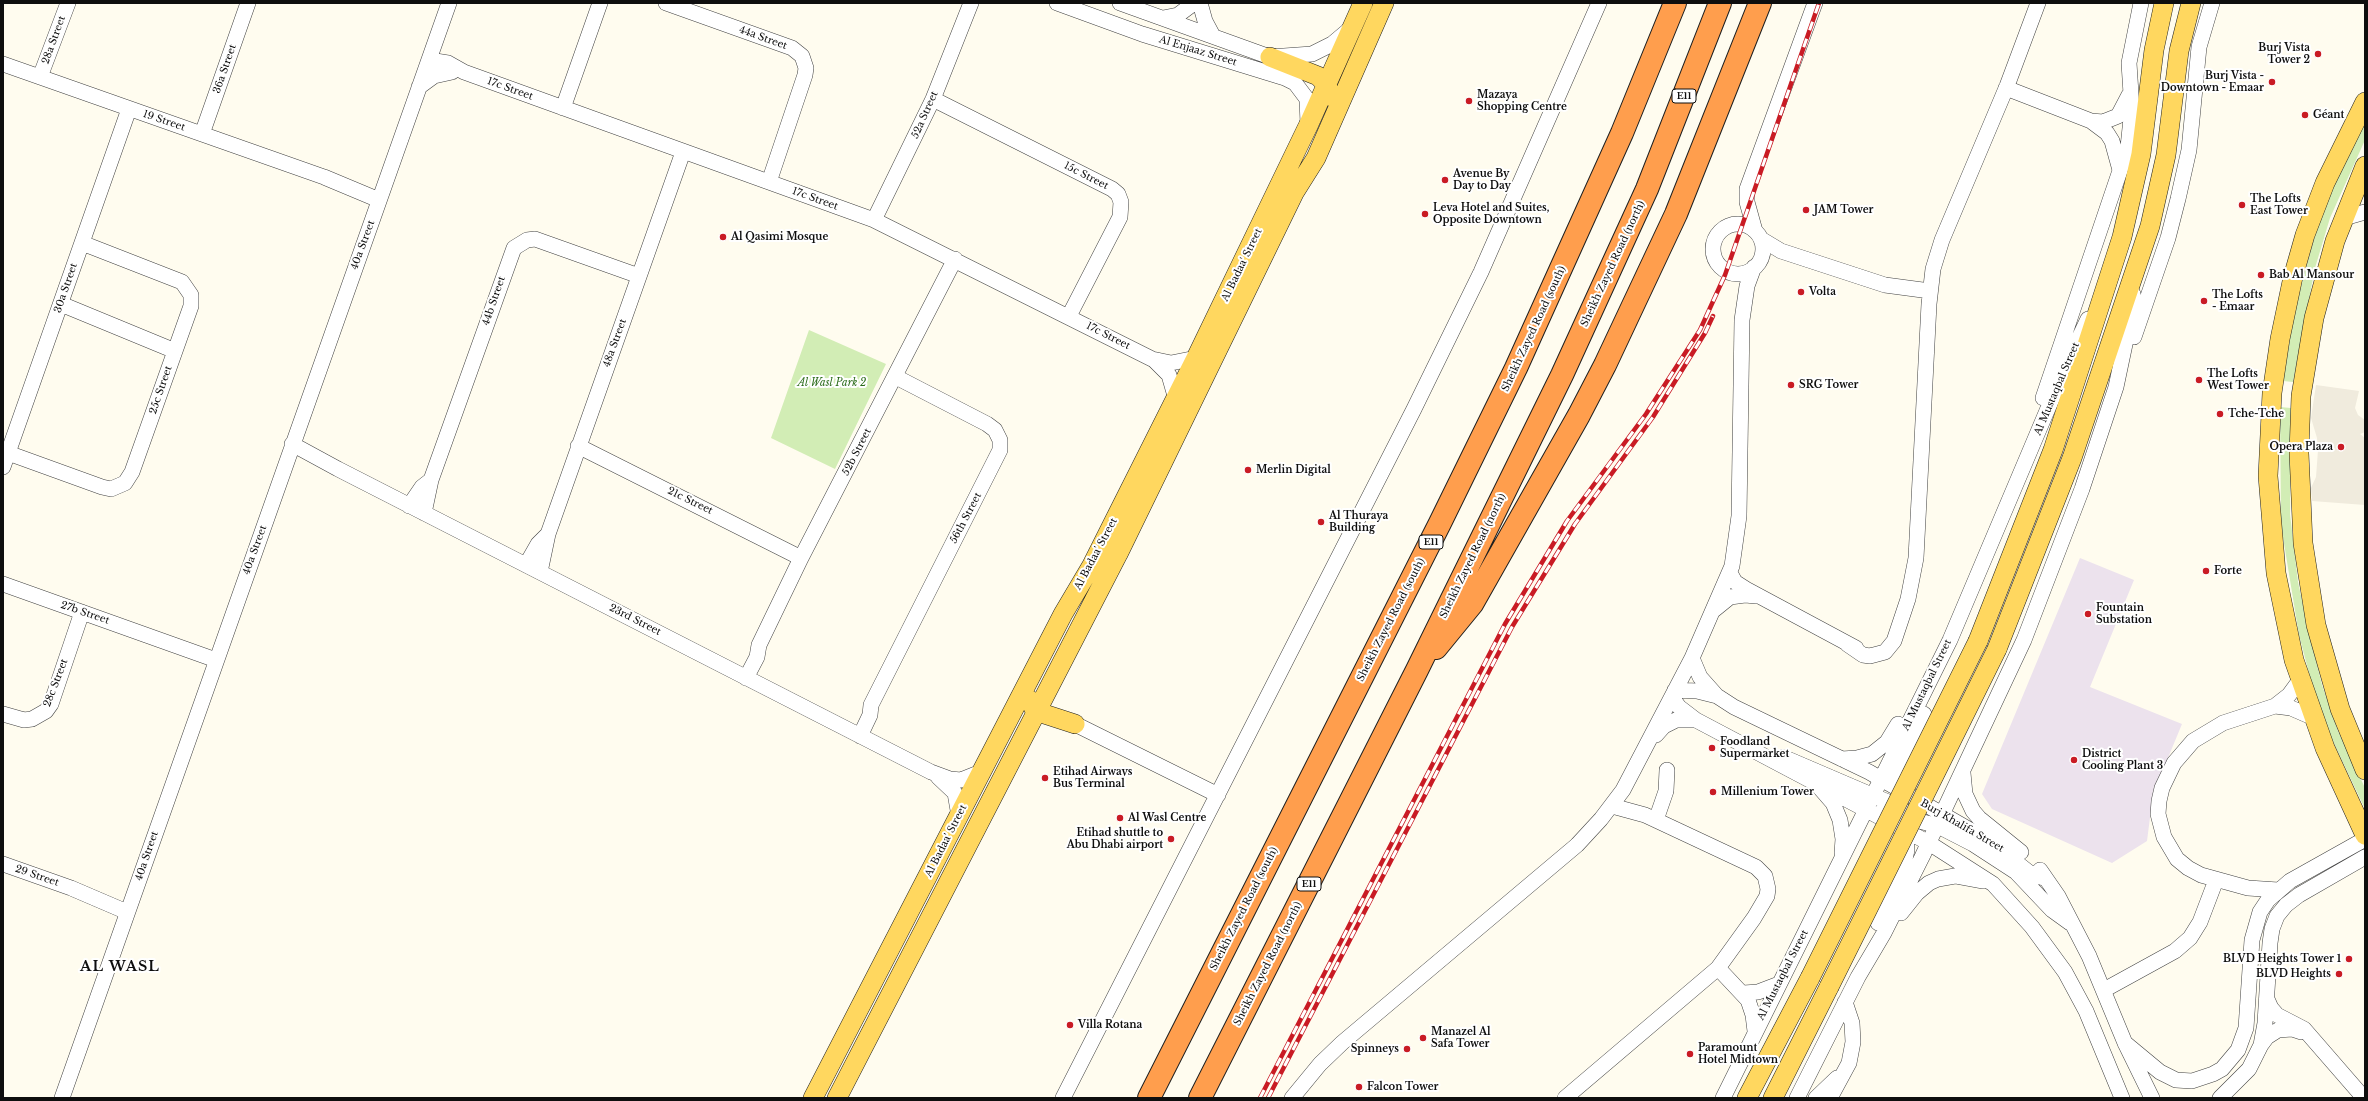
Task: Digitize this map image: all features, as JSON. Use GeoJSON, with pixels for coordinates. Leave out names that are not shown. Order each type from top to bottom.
{"type":"FeatureCollection","features":[{"type":"Feature","properties":{"kind":"highway","name":"Sheikh Zayed Road (south)"},"geometry":{"type":"LineString","coordinates":[[1149,1098],[1440,523],[1516,368],[1622,133],[1675,3]]}},
{"type":"Feature","properties":{"kind":"highway","name":"Sheikh Zayed Road (north)"},"geometry":{"type":"LineString","coordinates":[[1200,1098],[1417,670],[1558,382],[1636,213],[1720,3]]}},
{"type":"Feature","properties":{"kind":"highway"},"geometry":{"type":"LineString","coordinates":[[1417,670],[1472,604],[1579,415],[1659,250],[1733,74],[1760,3]]}},
{"type":"Feature","properties":{"kind":"highway"},"geometry":{"type":"LineString","coordinates":[[1733,74],[1772,3]]}},
{"type":"Feature","properties":{"kind":"main road","name":"Al Badaa' Street"},"geometry":{"type":"LineString","coordinates":[[814,1098],[1063,614],[1092,565],[1175,396],[1196,358],[1308,126],[1363,3]]}},
{"type":"Feature","properties":{"kind":"main road","name":"Al Badaa' Street"},"geometry":{"type":"LineString","coordinates":[[837,1098],[1035,711],[1118,554],[1294,193],[1316,158],[1384,3]]}},
{"type":"Feature","properties":{"kind":"main road","name":"Al Mustaqbal Street"},"geometry":{"type":"LineString","coordinates":[[1747,1098],[1810,978],[1978,641],[2053,450],[2114,265],[2136,182],[2146,126],[2154,50],[2164,3]]}},
{"type":"Feature","properties":{"kind":"main road"},"geometry":{"type":"LineString","coordinates":[[1773,1098],[1997,649],[2065,477],[2135,272],[2162,179],[2170,131],[2178,51],[2191,3]]}},
{"type":"Feature","properties":{"kind":"main road"},"geometry":{"type":"LineString","coordinates":[[1270,57],[1312,73],[1326,84],[1330,95],[1328,110],[1300,173],[1294,193]]}},
{"type":"Feature","properties":{"kind":"main road"},"geometry":{"type":"LineString","coordinates":[[2365,102],[2340,149],[2305,235],[2283,324],[2272,393],[2268,476],[2273,546],[2286,627],[2300,680],[2337,777],[2365,835]]}},
{"type":"Feature","properties":{"kind":"main road"},"geometry":{"type":"LineString","coordinates":[[2365,166],[2344,218],[2320,292],[2309,344],[2299,424],[2299,489],[2306,569],[2322,652],[2340,709],[2365,770]]}},
{"type":"Feature","properties":{"kind":"main road"},"geometry":{"type":"LineString","coordinates":[[1063,614],[1059,638],[1030,698],[1030,704],[1035,711],[1075,724]]}},
{"type":"Feature","properties":{"kind":"main road"},"geometry":{"type":"LineString","coordinates":[[1052,681],[1050,695],[1056,708],[1075,724]]}},
{"type":"Feature","properties":{"kind":"street","name":"28a Street"},"geometry":{"type":"LineString","coordinates":[[40,77],[68,3]]}},
{"type":"Feature","properties":{"kind":"street","name":"36a Street"},"geometry":{"type":"LineString","coordinates":[[202,134],[248,3]]}},
{"type":"Feature","properties":{"kind":"street","name":"40a Street"},"geometry":{"type":"LineString","coordinates":[[62,1098],[449,3]]}},
{"type":"Feature","properties":{"kind":"street"},"geometry":{"type":"LineString","coordinates":[[563,108],[600,3]]}},
{"type":"Feature","properties":{"kind":"street","name":"44a Street"},"geometry":{"type":"LineString","coordinates":[[666,3],[792,48],[802,56],[806,68],[805,75],[769,182]]}},
{"type":"Feature","properties":{"kind":"street","name":"Al Enjaaz Street"},"geometry":{"type":"LineString","coordinates":[[1057,3],[1142,34],[1294,82],[1307,100],[1308,126]]}},
{"type":"Feature","properties":{"kind":"street","name":"Al Enjaaz Street"},"geometry":{"type":"LineString","coordinates":[[1120,3],[1270,57],[1303,56],[1320,51],[1332,44],[1354,25]]}},
{"type":"Feature","properties":{"kind":"street"},"geometry":{"type":"LineString","coordinates":[[1164,18],[1178,14],[1194,3]]}},
{"type":"Feature","properties":{"kind":"street"},"geometry":{"type":"LineString","coordinates":[[1200,3],[1205,21],[1213,36]]}},
{"type":"Feature","properties":{"kind":"street"},"geometry":{"type":"LineString","coordinates":[[1588,28],[1592,3]]}},
{"type":"Feature","properties":{"kind":"street"},"geometry":{"type":"LineString","coordinates":[[1063,1098],[1414,409],[1481,272],[1599,3]]}},
{"type":"Feature","properties":{"kind":"street"},"geometry":{"type":"LineString","coordinates":[[1292,1098],[1316,1068],[1343,1042],[1564,856],[1590,832],[1624,790],[1692,658],[1730,573],[1738,529],[1742,320],[1746,286],[1762,253],[1758,235],[1747,202],[1747,189],[1815,3]]}},
{"type":"Feature","properties":{"kind":"street"},"geometry":{"type":"LineString","coordinates":[[1730,573],[1739,585],[1847,644],[1865,650],[1878,647],[1890,639],[1899,626],[1910,592],[1916,558],[1930,297],[1933,269],[1942,240],[2006,88],[2038,3]]}},
{"type":"Feature","properties":{"kind":"street"},"geometry":{"type":"LineString","coordinates":[[2020,476],[2036,416],[2120,170],[2129,136],[2132,109],[2130,94],[2131,50],[2141,3]]}},
{"type":"Feature","properties":{"kind":"street"},"geometry":{"type":"LineString","coordinates":[[1797,1098],[1858,977],[1884,933],[1940,820],[2024,640],[2082,489],[2174,219],[2188,150],[2199,47],[2212,3]]}},
{"type":"Feature","properties":{"kind":"street","name":"52a Street"},"geometry":{"type":"LineString","coordinates":[[874,220],[933,99],[969,5]]}},
{"type":"Feature","properties":{"kind":"street"},"geometry":{"type":"LineString","coordinates":[[419,87],[434,76],[457,70],[444,52],[438,36]]}},
{"type":"Feature","properties":{"kind":"street","name":"17c Street"},"geometry":{"type":"LineString","coordinates":[[429,60],[442,61],[457,70],[874,220],[956,259],[1152,359],[1171,363],[1196,358]]}},
{"type":"Feature","properties":{"kind":"street","name":"19 Street"},"geometry":{"type":"LineString","coordinates":[[3,64],[381,196]]}},
{"type":"Feature","properties":{"kind":"street"},"geometry":{"type":"LineString","coordinates":[[2006,88],[2091,121],[2107,133],[2112,141],[2120,170]]}},
{"type":"Feature","properties":{"kind":"street"},"geometry":{"type":"LineString","coordinates":[[2091,121],[2103,122],[2118,116],[2130,94]]}},
{"type":"Feature","properties":{"kind":"street","name":"15c Street"},"geometry":{"type":"LineString","coordinates":[[933,99],[1112,189],[1118,194],[1122,206],[1120,217],[1069,316]]}},
{"type":"Feature","properties":{"kind":"street","name":"30a Street"},"geometry":{"type":"LineString","coordinates":[[5,460],[129,109]]}},
{"type":"Feature","properties":{"kind":"street","name":"48a Street"},"geometry":{"type":"LineString","coordinates":[[540,572],[548,534],[683,152]]}},
{"type":"Feature","properties":{"kind":"street"},"geometry":{"type":"LineString","coordinates":[[2344,218],[2365,212]]}},
{"type":"Feature","properties":{"kind":"street"},"geometry":{"type":"LineString","coordinates":[[1796,256],[1755,266],[1741,273],[1727,271],[1720,266],[1714,255],[1713,242],[1717,235],[1731,225],[1744,225],[1781,251],[1885,285],[1930,297]]}},
{"type":"Feature","properties":{"kind":"street","name":"44b Street"},"geometry":{"type":"LineString","coordinates":[[424,513],[430,480],[514,248],[527,240],[535,239],[639,276]]}},
{"type":"Feature","properties":{"kind":"street","name":"25c Street"},"geometry":{"type":"LineString","coordinates":[[5,460],[102,487],[119,487],[129,478],[132,472],[191,306],[191,295],[188,288],[175,278],[82,244]]}},
{"type":"Feature","properties":{"kind":"street","name":"52b Street"},"geometry":{"type":"LineString","coordinates":[[741,675],[750,653],[759,645],[801,558],[956,259]]}},
{"type":"Feature","properties":{"kind":"street","name":"Al Mustaqbal Street"},"geometry":{"type":"LineString","coordinates":[[1723,1098],[1950,640],[2068,361],[2114,265]]}},
{"type":"Feature","properties":{"kind":"street"},"geometry":{"type":"LineString","coordinates":[[1727,271],[1739,299],[1742,320]]}},
{"type":"Feature","properties":{"kind":"street"},"geometry":{"type":"LineString","coordinates":[[2116,387],[2128,330],[2135,272]]}},
{"type":"Feature","properties":{"kind":"street"},"geometry":{"type":"LineString","coordinates":[[60,304],[175,351]]}},
{"type":"Feature","properties":{"kind":"street","name":"17c Street"},"geometry":{"type":"LineString","coordinates":[[1152,359],[1169,375],[1175,396]]}},
{"type":"Feature","properties":{"kind":"street","name":"56th Street"},"geometry":{"type":"LineString","coordinates":[[855,733],[862,712],[871,705],[1000,450],[1000,440],[995,430],[987,424],[896,377]]}},
{"type":"Feature","properties":{"kind":"street","name":"21c Street"},"geometry":{"type":"LineString","coordinates":[[578,446],[801,558]]}},
{"type":"Feature","properties":{"kind":"street","name":"23rd Street"},"geometry":{"type":"LineString","coordinates":[[291,448],[338,469],[931,772],[955,780],[966,779],[981,772]]}},
{"type":"Feature","properties":{"kind":"street","name":"44b Street"},"geometry":{"type":"LineString","coordinates":[[409,506],[422,487],[430,480]]}},
{"type":"Feature","properties":{"kind":"street","name":"48a Street"},"geometry":{"type":"LineString","coordinates":[[526,565],[538,544],[548,534]]}},
{"type":"Feature","properties":{"kind":"street","name":"27b Street"},"geometry":{"type":"LineString","coordinates":[[3,584],[168,642],[217,656]]}},
{"type":"Feature","properties":{"kind":"street"},"geometry":{"type":"LineString","coordinates":[[1713,611],[1730,597],[1745,595],[1759,596]]}},
{"type":"Feature","properties":{"kind":"street","name":"28c Street"},"geometry":{"type":"LineString","coordinates":[[3,714],[24,720],[32,719],[46,711],[50,704],[82,612]]}},
{"type":"Feature","properties":{"kind":"street"},"geometry":{"type":"LineString","coordinates":[[1858,977],[1866,949],[1902,872],[1907,850],[1907,813],[1899,782],[1898,771],[1939,682],[1950,640]]}},
{"type":"Feature","properties":{"kind":"street"},"geometry":{"type":"LineString","coordinates":[[1692,658],[1700,677],[1717,696],[1734,707],[1880,779],[1929,842],[1980,875],[1998,890],[2032,927],[2065,972],[2086,1011],[2122,1098]]}},
{"type":"Feature","properties":{"kind":"street"},"geometry":{"type":"LineString","coordinates":[[2278,890],[2258,890],[2239,886],[2216,880],[2188,868],[2168,847],[2160,827],[2158,814],[2162,788],[2174,763],[2183,751],[2205,732],[2223,723],[2275,706],[2290,695],[2300,680]]}},
{"type":"Feature","properties":{"kind":"street"},"geometry":{"type":"LineString","coordinates":[[1674,694],[1692,690],[1717,696]]}},
{"type":"Feature","properties":{"kind":"street"},"geometry":{"type":"LineString","coordinates":[[1842,759],[1865,756],[1878,750],[1890,737],[1909,706],[1925,690]]}},
{"type":"Feature","properties":{"kind":"street"},"geometry":{"type":"LineString","coordinates":[[1674,694],[1679,707],[1696,720],[1808,779],[1869,802],[1907,813],[1940,820],[1968,841],[2016,872],[2052,910],[2072,925]]}},
{"type":"Feature","properties":{"kind":"street"},"geometry":{"type":"LineString","coordinates":[[2275,706],[2291,708],[2314,718]]}},
{"type":"Feature","properties":{"kind":"street"},"geometry":{"type":"LineString","coordinates":[[1651,739],[1670,722],[1683,718],[1696,720]]}},
{"type":"Feature","properties":{"kind":"street"},"geometry":{"type":"LineString","coordinates":[[1075,724],[1218,795]]}},
{"type":"Feature","properties":{"kind":"street"},"geometry":{"type":"LineString","coordinates":[[1747,746],[1792,760],[1869,802]]}},
{"type":"Feature","properties":{"kind":"street"},"geometry":{"type":"LineString","coordinates":[[1650,818],[1666,791],[1667,770]]}},
{"type":"Feature","properties":{"kind":"street"},"geometry":{"type":"LineString","coordinates":[[1963,770],[1965,794],[1973,811],[1986,825],[2035,864],[2044,878]]}},
{"type":"Feature","properties":{"kind":"street","name":"23rd Street"},"geometry":{"type":"LineString","coordinates":[[931,772],[955,793],[959,816]]}},
{"type":"Feature","properties":{"kind":"street"},"geometry":{"type":"LineString","coordinates":[[1808,779],[1828,796],[1840,820],[1842,848],[1838,867]]}},
{"type":"Feature","properties":{"kind":"street"},"geometry":{"type":"LineString","coordinates":[[1624,790],[1650,818]]}},
{"type":"Feature","properties":{"kind":"street"},"geometry":{"type":"LineString","coordinates":[[1565,1098],[1715,971],[1754,918],[1760,894],[1758,882],[1752,872],[1738,860],[1650,818],[1612,806]]}},
{"type":"Feature","properties":{"kind":"street","name":"Burj Khalifa Street"},"geometry":{"type":"LineString","coordinates":[[1907,813],[1940,820],[1999,847],[2031,874],[2044,878],[2058,896],[2104,990],[2125,1043],[2152,1098]]}},
{"type":"Feature","properties":{"kind":"street"},"geometry":{"type":"LineString","coordinates":[[2125,1043],[2163,1075],[2176,1080],[2188,1081],[2213,1074],[2232,1060],[2243,1040],[2246,1028],[2252,940],[2260,912],[2278,890],[2365,839]]}},
{"type":"Feature","properties":{"kind":"street"},"geometry":{"type":"LineString","coordinates":[[2261,1045],[2267,999],[2270,943],[2272,928],[2277,916],[2299,895],[2365,857]]}},
{"type":"Feature","properties":{"kind":"street","name":"29 Street"},"geometry":{"type":"LineString","coordinates":[[3,864],[129,908]]}},
{"type":"Feature","properties":{"kind":"street"},"geometry":{"type":"LineString","coordinates":[[1884,933],[1917,893],[1929,883],[1938,879],[1955,876],[1969,877],[1982,880],[1998,890]]}},
{"type":"Feature","properties":{"kind":"street"},"geometry":{"type":"LineString","coordinates":[[2104,990],[2175,951],[2190,938],[2200,922],[2216,880]]}},
{"type":"Feature","properties":{"kind":"street"},"geometry":{"type":"LineString","coordinates":[[2239,886],[2253,896],[2260,912]]}},
{"type":"Feature","properties":{"kind":"street"},"geometry":{"type":"LineString","coordinates":[[1715,971],[1741,991],[1753,1015],[1755,1031]]}},
{"type":"Feature","properties":{"kind":"street"},"geometry":{"type":"LineString","coordinates":[[1741,991],[1758,992],[1779,984]]}},
{"type":"Feature","properties":{"kind":"street"},"geometry":{"type":"LineString","coordinates":[[2267,999],[2271,1008],[2277,1015],[2299,1025],[2364,1098]]}},
{"type":"Feature","properties":{"kind":"street"},"geometry":{"type":"LineString","coordinates":[[1830,1098],[1849,1063],[1853,1042],[1852,1023],[1845,1002]]}},
{"type":"Feature","properties":{"kind":"street"},"geometry":{"type":"LineString","coordinates":[[2220,1098],[2249,1069],[2261,1045],[2267,1038],[2278,1030],[2292,1029],[2307,1035]]}},
{"type":"Feature","properties":{"kind":"street"},"geometry":{"type":"LineString","coordinates":[[1816,1098],[1829,1084],[1842,1075]]}},
{"type":"Feature","properties":{"kind":"shaded area","name":"Opera Plaza"},"geometry":{"type":"Polygon","coordinates":[[[2316,385],[2359,391],[2355,408],[2358,415],[2365,420],[2365,432],[2360,434],[2365,438],[2365,505],[2312,501],[2311,488],[2316,477],[2318,450],[2317,438],[2311,418],[2316,385]]]}},
{"type":"Feature","properties":{"kind":"shaded area"},"geometry":{"type":"Polygon","coordinates":[[[2080,558],[2134,580],[2090,687],[2182,724],[2153,794],[2147,841],[2112,863],[1992,809],[1982,794],[2080,558]]]}},
{"type":"Feature","properties":{"kind":"green space"},"geometry":{"type":"Polygon","coordinates":[[[2365,116],[2365,140],[2330,218],[2315,268],[2293,382],[2283,381],[2294,312],[2320,217],[2365,116]]]}},
{"type":"Feature","properties":{"kind":"green space","name":"Al Wasl Park 2"},"geometry":{"type":"Polygon","coordinates":[[[809,330],[886,364],[835,469],[771,438],[809,330]]]}},
{"type":"Feature","properties":{"kind":"green space"},"geometry":{"type":"Polygon","coordinates":[[[2280,407],[2291,408],[2290,514],[2298,582],[2322,685],[2338,731],[2365,788],[2365,809],[2329,733],[2313,688],[2299,635],[2281,525],[2280,407]]]}},
{"type":"Feature","properties":{"kind":"railway"},"geometry":{"type":"LineString","coordinates":[[1260,1098],[1505,624],[1567,521],[1646,414],[1700,330],[1725,275],[1819,3]]}},
{"type":"Feature","properties":{"kind":"railway"},"geometry":{"type":"LineString","coordinates":[[1268,1098],[1512,627],[1575,524],[1653,417],[1705,333],[1713,316]]}},
{"type":"Feature","properties":{"kind":"place","name":"Burj Vista Tower 2"},"geometry":{"type":"Point","coordinates":[2318,54]}},
{"type":"Feature","properties":{"kind":"place","name":"Burj Vista - Downtown - Emaar"},"geometry":{"type":"Point","coordinates":[2272,82]}},
{"type":"Feature","properties":{"kind":"place","name":"Mazaya Shopping Centre"},"geometry":{"type":"Point","coordinates":[1469,101]}},
{"type":"Feature","properties":{"kind":"place","name":"Géant"},"geometry":{"type":"Point","coordinates":[2305,115]}},
{"type":"Feature","properties":{"kind":"place","name":"Avenue By Day to Day"},"geometry":{"type":"Point","coordinates":[1445,180]}},
{"type":"Feature","properties":{"kind":"place","name":"The Lofts East Tower"},"geometry":{"type":"Point","coordinates":[2242,205]}},
{"type":"Feature","properties":{"kind":"place","name":"JAM Tower"},"geometry":{"type":"Point","coordinates":[1806,210]}},
{"type":"Feature","properties":{"kind":"place","name":"Leva Hotel and Suites, Opposite Downtown"},"geometry":{"type":"Point","coordinates":[1425,214]}},
{"type":"Feature","properties":{"kind":"place","name":"Al Qasimi Mosque"},"geometry":{"type":"Point","coordinates":[723,237]}},
{"type":"Feature","properties":{"kind":"place","name":"Bab Al Mansour"},"geometry":{"type":"Point","coordinates":[2261,275]}},
{"type":"Feature","properties":{"kind":"place","name":"Volta"},"geometry":{"type":"Point","coordinates":[1801,292]}},
{"type":"Feature","properties":{"kind":"place","name":"The Lofts - Emaar"},"geometry":{"type":"Point","coordinates":[2204,301]}},
{"type":"Feature","properties":{"kind":"place","name":"The Lofts West Tower"},"geometry":{"type":"Point","coordinates":[2199,380]}},
{"type":"Feature","properties":{"kind":"place","name":"SRG Tower"},"geometry":{"type":"Point","coordinates":[1791,385]}},
{"type":"Feature","properties":{"kind":"place","name":"Tche-Tche"},"geometry":{"type":"Point","coordinates":[2220,414]}},
{"type":"Feature","properties":{"kind":"place","name":"Opera Plaza"},"geometry":{"type":"Point","coordinates":[2341,447]}},
{"type":"Feature","properties":{"kind":"place","name":"Merlin Digital"},"geometry":{"type":"Point","coordinates":[1248,470]}},
{"type":"Feature","properties":{"kind":"place","name":"Al Thuraya Building"},"geometry":{"type":"Point","coordinates":[1321,522]}},
{"type":"Feature","properties":{"kind":"place","name":"Forte"},"geometry":{"type":"Point","coordinates":[2206,571]}},
{"type":"Feature","properties":{"kind":"place","name":"Fountain Substation"},"geometry":{"type":"Point","coordinates":[2088,614]}},
{"type":"Feature","properties":{"kind":"place","name":"Foodland Supermarket"},"geometry":{"type":"Point","coordinates":[1712,748]}},
{"type":"Feature","properties":{"kind":"place","name":"District Cooling Plant 3"},"geometry":{"type":"Point","coordinates":[2074,760]}},
{"type":"Feature","properties":{"kind":"place","name":"Etihad Airways Bus Terminal"},"geometry":{"type":"Point","coordinates":[1045,778]}},
{"type":"Feature","properties":{"kind":"place","name":"Millenium Tower"},"geometry":{"type":"Point","coordinates":[1713,792]}},
{"type":"Feature","properties":{"kind":"place","name":"Al Wasl Centre"},"geometry":{"type":"Point","coordinates":[1120,818]}},
{"type":"Feature","properties":{"kind":"place","name":"Etihad shuttle to Abu Dhabi airport"},"geometry":{"type":"Point","coordinates":[1171,839]}},
{"type":"Feature","properties":{"kind":"place","name":"BLVD Heights Tower 1"},"geometry":{"type":"Point","coordinates":[2349,959]}},
{"type":"Feature","properties":{"kind":"place","name":"BLVD Heights"},"geometry":{"type":"Point","coordinates":[2339,974]}},
{"type":"Feature","properties":{"kind":"place","name":"Villa Rotana"},"geometry":{"type":"Point","coordinates":[1070,1025]}},
{"type":"Feature","properties":{"kind":"place","name":"Manazel Al Safa Tower"},"geometry":{"type":"Point","coordinates":[1423,1038]}},
{"type":"Feature","properties":{"kind":"place","name":"Spinneys"},"geometry":{"type":"Point","coordinates":[1407,1049]}},
{"type":"Feature","properties":{"kind":"place","name":"Paramount Hotel Midtown"},"geometry":{"type":"Point","coordinates":[1690,1054]}},
{"type":"Feature","properties":{"kind":"place","name":"Falcon Tower"},"geometry":{"type":"Point","coordinates":[1359,1087]}},
{"type":"Feature","properties":{"kind":"district","name":"AL WASL"},"geometry":{"type":"Point","coordinates":[120,967]}}]}
